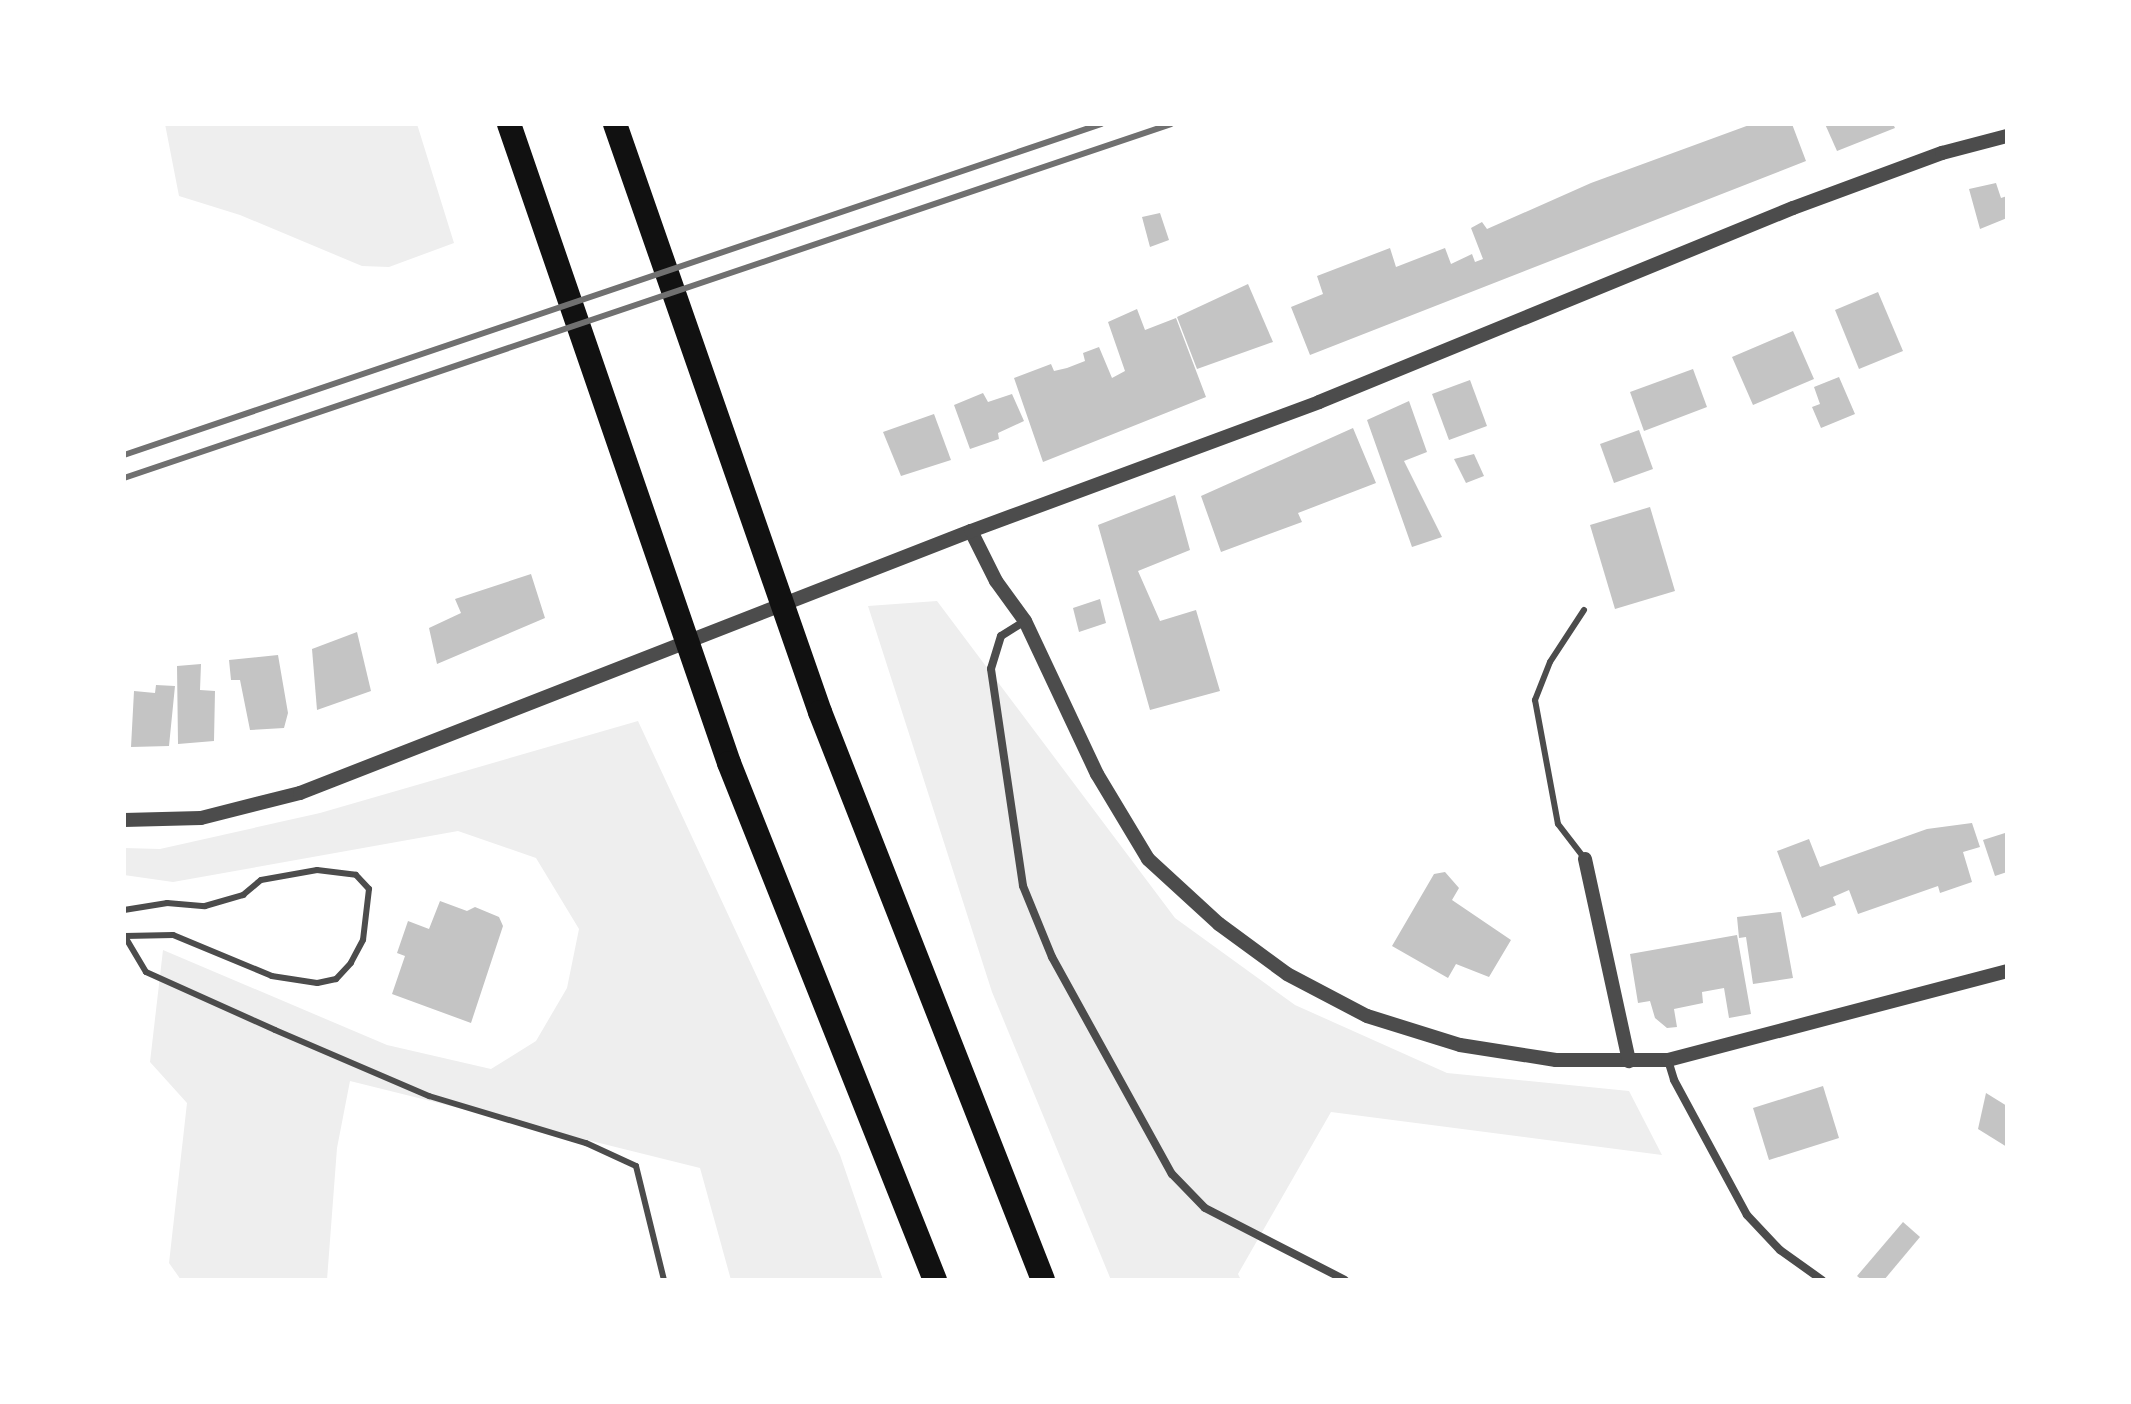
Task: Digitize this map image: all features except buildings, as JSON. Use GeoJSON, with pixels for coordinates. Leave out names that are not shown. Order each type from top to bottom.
{"type":"FeatureCollection","features":[{"type":"Feature","properties":{"kind":"highway"},"geometry":{"type":"LineString","coordinates":[[509,124],[729,763],[935,1280]]}},
{"type":"Feature","properties":{"kind":"highway"},"geometry":{"type":"LineString","coordinates":[[615,124],[820,712],[1043,1280]]}},
{"type":"Feature","properties":{"kind":"street"},"geometry":{"type":"LineString","coordinates":[[124,820],[201,818],[300,793],[971,531],[1319,402],[1793,208],[1942,153],[2007,136]]}},
{"type":"Feature","properties":{"kind":"street"},"geometry":{"type":"LineString","coordinates":[[971,531],[996,581],[1025,621],[1097,774],[1148,859],[1219,924],[1287,974],[1367,1016],[1460,1045],[1556,1060],[1668,1060],[2007,971]]}},
{"type":"Feature","properties":{"kind":"street"},"geometry":{"type":"LineString","coordinates":[[1025,621],[1001,636],[991,669],[1023,886],[1052,957],[1172,1174],[1205,1208],[1345,1280]]}},
{"type":"Feature","properties":{"kind":"street"},"geometry":{"type":"LineString","coordinates":[[1585,859],[1629,1061]]}},
{"type":"Feature","properties":{"kind":"street"},"geometry":{"type":"LineString","coordinates":[[1668,1060],[1747,1215],[1780,1250],[1822,1280]]}},
{"type":"Feature","properties":{"kind":"lane"},"geometry":{"type":"LineString","coordinates":[[1584,610],[1550,662],[1535,700],[1558,824],[1585,859]]}},
{"type":"Feature","properties":{"kind":"lane"},"geometry":{"type":"LineString","coordinates":[[124,910],[167,903],[205,906],[243,895],[261,880],[317,870],[356,875],[369,889],[363,940],[351,963],[336,979],[317,983],[272,976],[173,935],[124,936]]}},
{"type":"Feature","properties":{"kind":"lane"},"geometry":{"type":"LineString","coordinates":[[124,936],[146,972],[429,1096],[586,1143],[636,1166],[664,1280]]}},
{"type":"Feature","properties":{"kind":"shaded area"},"geometry":{"type":"Polygon","coordinates":[[[165,124],[417,124],[454,243],[389,267],[362,266],[240,215],[179,196],[165,124]]]}},
{"type":"Feature","properties":{"kind":"shaded area"},"geometry":{"type":"Polygon","coordinates":[[[937,601],[1175,918],[1295,1005],[1447,1073],[1629,1091],[1662,1155],[1331,1112],[1238,1274],[1241,1280],[1111,1280],[992,992],[868,606],[937,601]]]}},
{"type":"Feature","properties":{"kind":"shaded area"},"geometry":{"type":"Polygon","coordinates":[[[638,721],[840,1155],[883,1280],[731,1280],[700,1168],[350,1081],[337,1148],[327,1280],[181,1280],[169,1263],[187,1103],[150,1062],[163,950],[387,1045],[491,1069],[536,1041],[567,988],[579,929],[536,858],[458,831],[173,882],[124,875],[124,848],[160,849],[320,813],[638,721]]]}},
{"type":"Feature","properties":{"kind":"railway"},"geometry":{"type":"LineString","coordinates":[[124,455],[1101,124]]}},
{"type":"Feature","properties":{"kind":"railway"},"geometry":{"type":"LineString","coordinates":[[124,478],[1171,124]]}}]}
